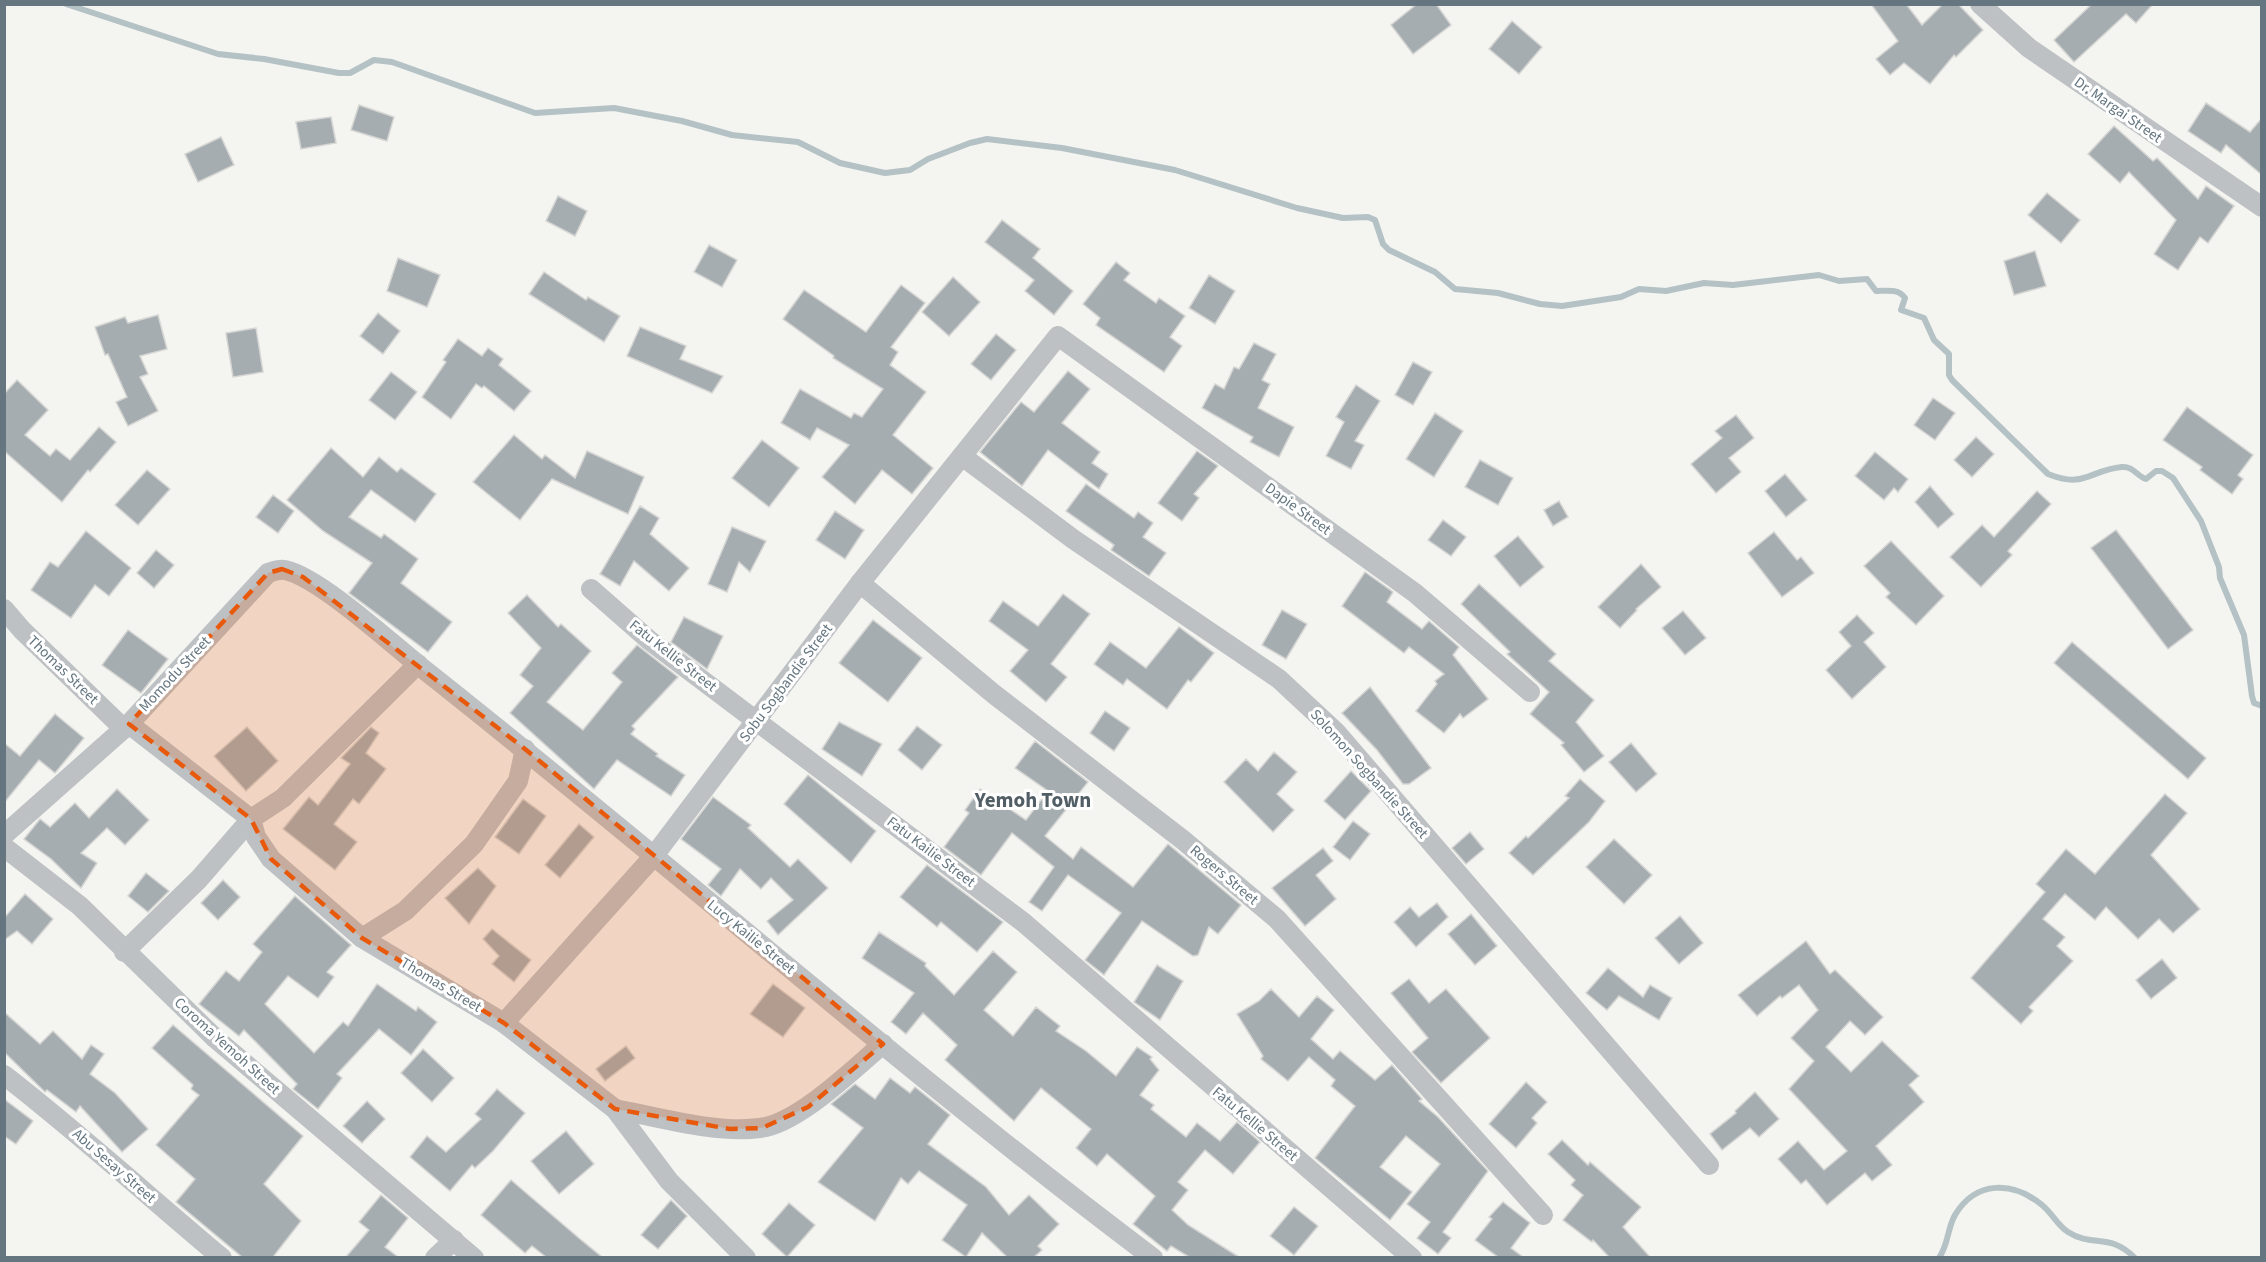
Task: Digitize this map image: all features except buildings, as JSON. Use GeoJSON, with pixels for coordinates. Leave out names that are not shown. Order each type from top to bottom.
{"type":"FeatureCollection","features":[{"type":"Feature","properties":{"kind":"street","name":"Dr. Margai Street"},"geometry":{"type":"LineString","coordinates":[[1980,4],[2029,48],[2262,207]]}},
{"type":"Feature","properties":{"kind":"street","name":"Sobu Sogbandie Street"},"geometry":{"type":"LineString","coordinates":[[504,1023],[653,856],[758,721],[860,583],[1058,336]]}},
{"type":"Feature","properties":{"kind":"street","name":"Dapie Street"},"geometry":{"type":"LineString","coordinates":[[1058,336],[1415,593],[1530,692]]}},
{"type":"Feature","properties":{"kind":"street","name":"Solomon Sogbandie Street"},"geometry":{"type":"LineString","coordinates":[[962,456],[1073,538],[1279,679],[1336,732],[1709,1166]]}},
{"type":"Feature","properties":{"kind":"street","name":"Momodu Street"},"geometry":{"type":"LineString","coordinates":[[4,835],[126,726],[268,573],[282,569],[303,577],[353,612]]}},
{"type":"Feature","properties":{"kind":"street","name":"Rogers Street"},"geometry":{"type":"LineString","coordinates":[[860,583],[995,695],[1183,840],[1277,919],[1543,1215]]}},
{"type":"Feature","properties":{"kind":"street","name":"Fatu Kellie Street"},"geometry":{"type":"LineString","coordinates":[[591,589],[649,640],[758,721]]}},
{"type":"Feature","properties":{"kind":"street","name":"Thomas Street"},"geometry":{"type":"LineString","coordinates":[[4,609],[22,630],[126,726],[251,819],[256,837],[271,859],[362,938],[504,1023],[615,1109],[669,1181],[746,1257]]}},
{"type":"Feature","properties":{"kind":"street","name":"Lucy Kailie Street"},"geometry":{"type":"LineString","coordinates":[[353,612],[525,749],[1064,1191],[1153,1257]]}},
{"type":"Feature","properties":{"kind":"street"},"geometry":{"type":"LineString","coordinates":[[124,952],[199,879],[251,819],[283,798],[418,664]]}},
{"type":"Feature","properties":{"kind":"street","name":"Fatu Kailie Street"},"geometry":{"type":"LineString","coordinates":[[758,721],[1023,922],[1098,990]]}},
{"type":"Feature","properties":{"kind":"street"},"geometry":{"type":"LineString","coordinates":[[362,938],[405,911],[474,844],[518,781],[525,749]]}},
{"type":"Feature","properties":{"kind":"street","name":"Coroma Yemoh Street"},"geometry":{"type":"LineString","coordinates":[[4,847],[80,906],[124,952],[216,1039],[474,1257]]}},
{"type":"Feature","properties":{"kind":"street","name":"Fatu Kellie Street"},"geometry":{"type":"LineString","coordinates":[[1098,990],[1412,1257]]}},
{"type":"Feature","properties":{"kind":"street"},"geometry":{"type":"LineString","coordinates":[[615,1109],[730,1129],[762,1128],[808,1107],[883,1044]]}},
{"type":"Feature","properties":{"kind":"street","name":"Abu Sesay Street"},"geometry":{"type":"LineString","coordinates":[[4,1075],[64,1122],[137,1188],[222,1257]]}},
{"type":"Feature","properties":{"kind":"street"},"geometry":{"type":"LineString","coordinates":[[435,1257],[454,1240]]}},
{"type":"Feature","properties":{"kind":"highlighted area"},"geometry":{"type":"Polygon","coordinates":[[[282,569],[303,577],[525,749],[883,1044],[808,1107],[762,1128],[730,1129],[615,1109],[504,1023],[362,938],[271,859],[251,819],[129,724],[268,573],[282,569]]]}},
{"type":"Feature","properties":{"kind":"waterway"},"geometry":{"type":"LineString","coordinates":[[66,4],[218,54],[264,59],[339,73],[350,73],[374,60],[392,62],[535,113],[614,108],[682,121],[732,135],[798,142],[840,163],[885,173],[910,170],[928,159],[987,139],[1062,148],[1175,170],[1297,208],[1343,218],[1368,217],[1375,220],[1383,244],[1389,250],[1435,272],[1455,289],[1498,293],[1540,304],[1562,306],[1621,297],[1639,289],[1666,291],[1704,283],[1733,285],[1819,275],[1839,281],[1867,279],[1876,291],[1892,291],[1902,295],[1905,298],[1901,310],[1924,318],[1934,340],[1949,354],[1949,375],[1952,380],[2048,474],[2071,480],[2126,467],[2146,479],[2156,471],[2162,471],[2173,478],[2201,521],[2219,567],[2220,578],[2244,635],[2254,703],[2262,706]]}},
{"type":"Feature","properties":{"kind":"waterway"},"geometry":{"type":"LineString","coordinates":[[1939,1258],[1955,1215],[1973,1195],[1996,1188],[2007,1188],[2031,1197],[2046,1208],[2068,1232],[2077,1237],[2117,1245],[2135,1258]]}},
{"type":"Feature","properties":{"kind":"district","name":"Yemoh Town"},"geometry":{"type":"Point","coordinates":[1033,800]}}]}
